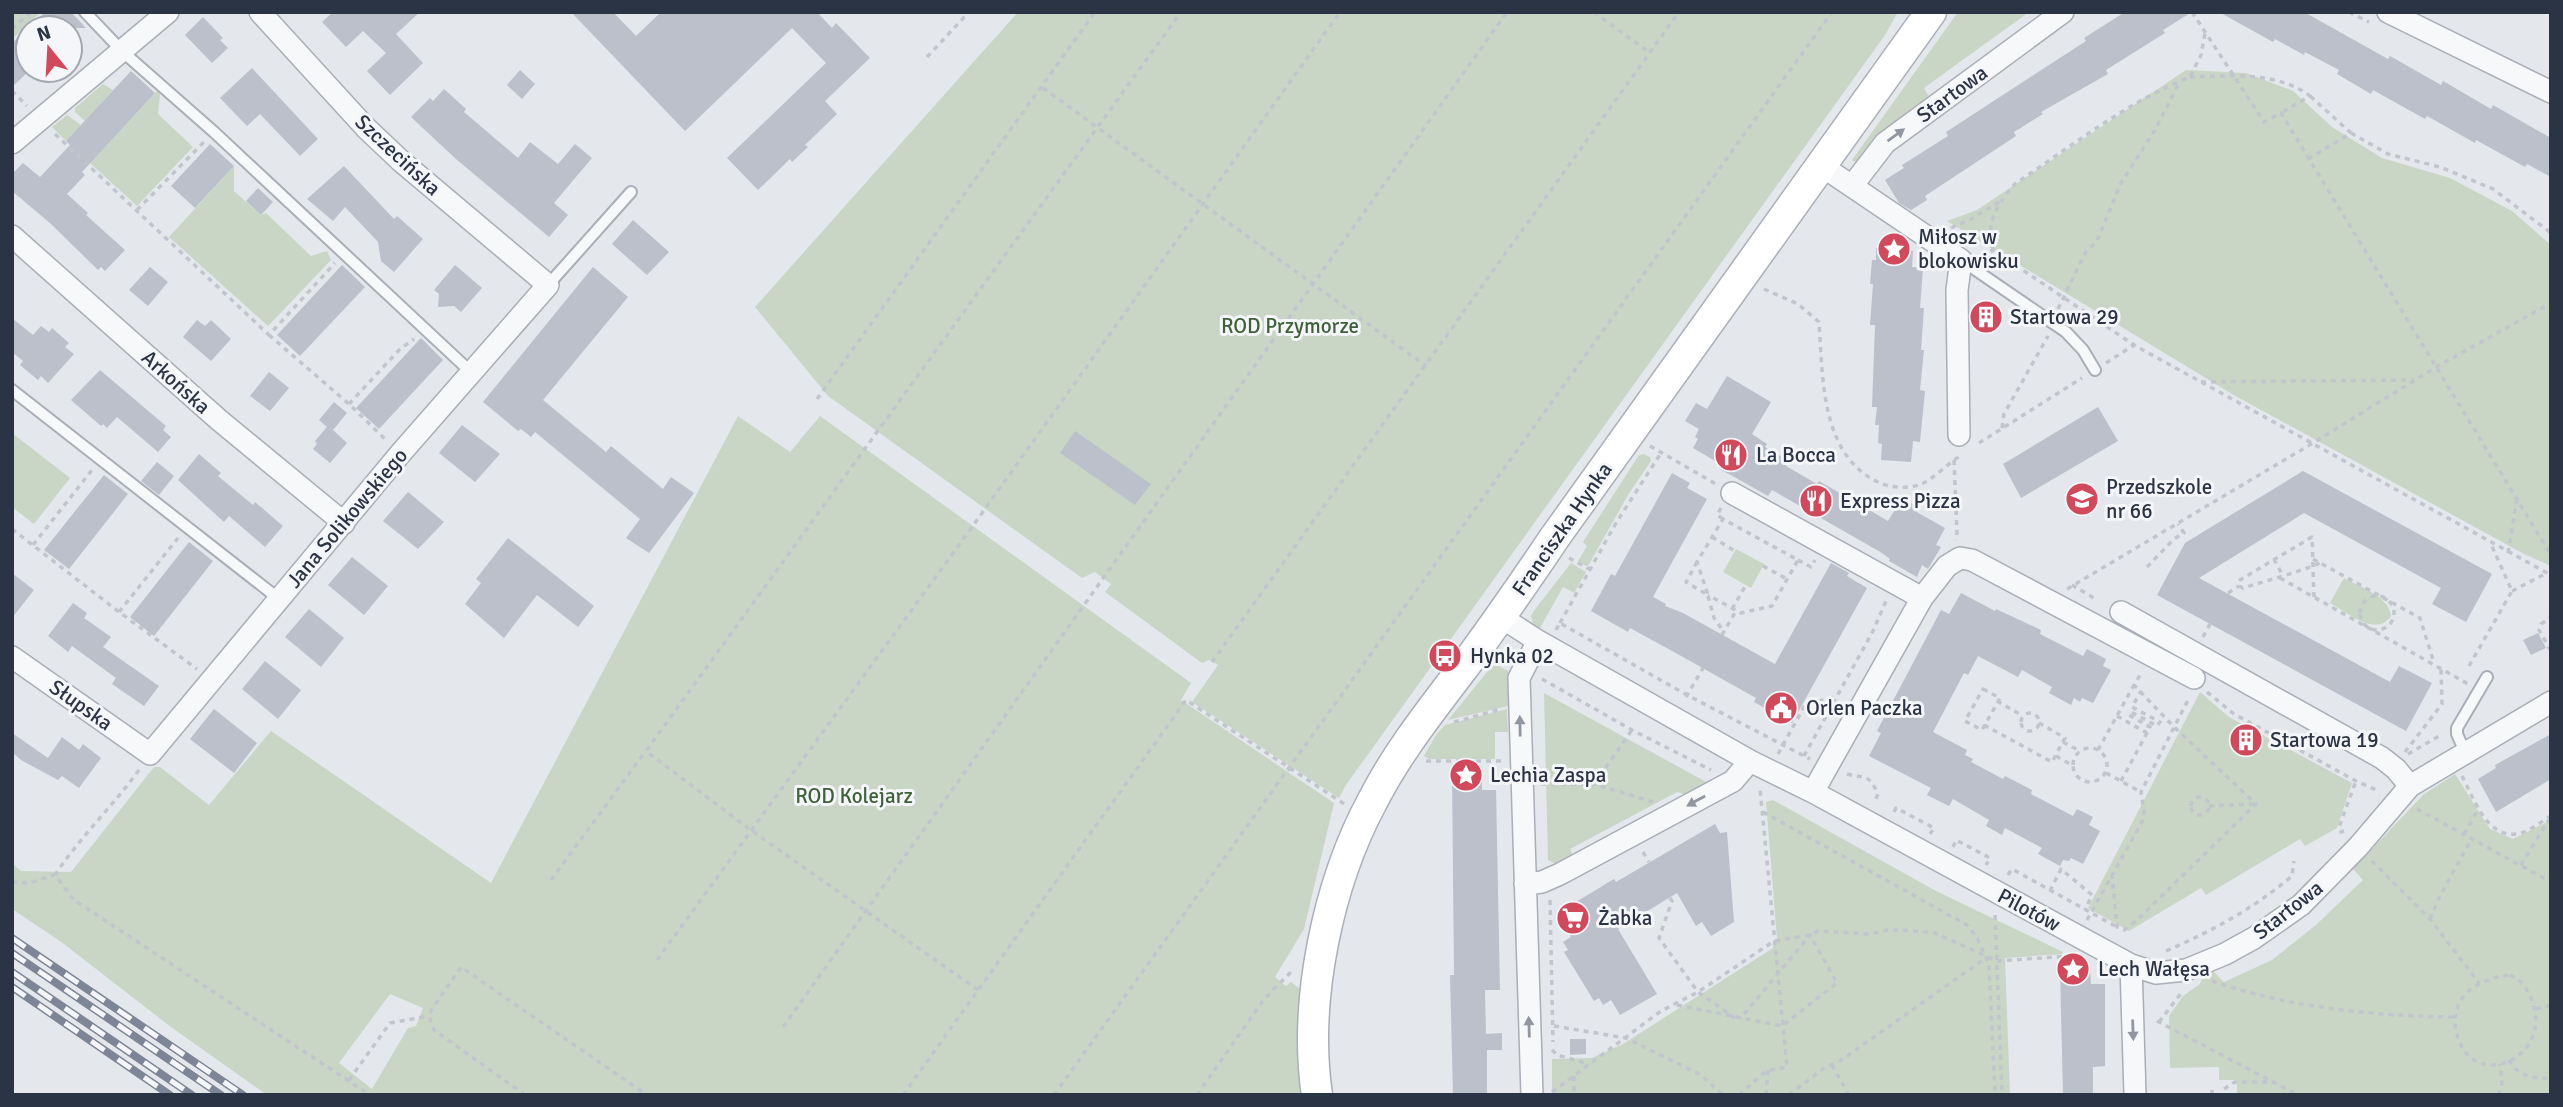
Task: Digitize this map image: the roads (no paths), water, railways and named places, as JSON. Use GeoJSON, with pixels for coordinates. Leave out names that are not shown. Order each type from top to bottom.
{"type":"FeatureCollection","features":[{"type":"Feature","properties":{"kind":"street"},"geometry":{"type":"LineString","coordinates":[[12,143],[168,12]]}},
{"type":"Feature","properties":{"kind":"street","name":"Szczecińska"},"geometry":{"type":"LineString","coordinates":[[260,12],[366,128],[548,285]]}},
{"type":"Feature","properties":{"kind":"street","name":"Franciszka Hynka"},"geometry":{"type":"LineString","coordinates":[[1317,1095],[1314,1076],[1314,1009],[1323,949],[1336,895],[1364,818],[1393,764],[1501,617],[1931,12]]}},
{"type":"Feature","properties":{"kind":"street","name":"Startowa"},"geometry":{"type":"LineString","coordinates":[[1852,186],[1885,143],[2063,12]]}},
{"type":"Feature","properties":{"kind":"street"},"geometry":{"type":"LineString","coordinates":[[2388,12],[2551,92]]}},
{"type":"Feature","properties":{"kind":"street"},"geometry":{"type":"LineString","coordinates":[[1822,166],[1970,259],[1956,290],[1965,445]]}},
{"type":"Feature","properties":{"kind":"street","name":"Arkońska"},"geometry":{"type":"LineString","coordinates":[[12,236],[219,420],[344,523]]}},
{"type":"Feature","properties":{"kind":"street","name":"Jana Solikowskiego"},"geometry":{"type":"LineString","coordinates":[[150,754],[400,454],[548,285]]}},
{"type":"Feature","properties":{"kind":"street"},"geometry":{"type":"LineString","coordinates":[[1732,493],[1922,598]]}},
{"type":"Feature","properties":{"kind":"street"},"geometry":{"type":"LineString","coordinates":[[1814,792],[1922,598],[1947,566],[1959,558],[1972,560],[2151,656],[2197,688]]}},
{"type":"Feature","properties":{"kind":"street"},"geometry":{"type":"LineString","coordinates":[[2122,612],[2388,764],[2404,793]]}},
{"type":"Feature","properties":{"kind":"street","name":"Pilotów"},"geometry":{"type":"LineString","coordinates":[[1501,617],[1545,638],[1674,718],[1750,761],[1814,792],[2074,946],[2132,965]]}},
{"type":"Feature","properties":{"kind":"street"},"geometry":{"type":"LineString","coordinates":[[1532,1095],[1519,678],[1545,638]]}},
{"type":"Feature","properties":{"kind":"street","name":"Słupska"},"geometry":{"type":"LineString","coordinates":[[12,657],[150,754]]}},
{"type":"Feature","properties":{"kind":"street","name":"Startowa"},"geometry":{"type":"LineString","coordinates":[[2132,965],[2147,971],[2186,970],[2225,954],[2254,938],[2301,905],[2358,847],[2404,793],[2459,755],[2551,702]]}},
{"type":"Feature","properties":{"kind":"street"},"geometry":{"type":"LineString","coordinates":[[1525,884],[1560,874],[1662,820],[1733,781],[1750,761]]}},
{"type":"Feature","properties":{"kind":"street"},"geometry":{"type":"LineString","coordinates":[[2132,965],[2135,1095]]}},
{"type":"Feature","properties":{"kind":"lane"},"geometry":{"type":"LineString","coordinates":[[85,12],[123,52],[214,132],[472,373]]}},
{"type":"Feature","properties":{"kind":"lane"},"geometry":{"type":"LineString","coordinates":[[548,285],[631,192]]}},
{"type":"Feature","properties":{"kind":"lane"},"geometry":{"type":"LineString","coordinates":[[1970,259],[2066,332],[2082,349],[2095,370]]}},
{"type":"Feature","properties":{"kind":"lane"},"geometry":{"type":"LineString","coordinates":[[12,390],[279,599]]}},
{"type":"Feature","properties":{"kind":"lane"},"geometry":{"type":"LineString","coordinates":[[2459,755],[2457,728],[2487,677]]}},
{"type":"Feature","properties":{"kind":"railway"},"geometry":{"type":"LineString","coordinates":[[12,938],[243,1095]]}},
{"type":"Feature","properties":{"kind":"railway"},"geometry":{"type":"LineString","coordinates":[[12,953],[221,1095]]}},
{"type":"Feature","properties":{"kind":"railway"},"geometry":{"type":"LineString","coordinates":[[12,972],[192,1095]]}},
{"type":"Feature","properties":{"kind":"railway"},"geometry":{"type":"LineString","coordinates":[[12,987],[170,1095]]}},
{"type":"Feature","properties":{"kind":"place","name":"Miłosz w blokowisku"},"geometry":{"type":"Point","coordinates":[1894,249]}},
{"type":"Feature","properties":{"kind":"place","name":"Startowa 29"},"geometry":{"type":"Point","coordinates":[1986,317]}},
{"type":"Feature","properties":{"kind":"place","name":"La Bocca"},"geometry":{"type":"Point","coordinates":[1731,455]}},
{"type":"Feature","properties":{"kind":"place","name":"Przedszkole nr 66"},"geometry":{"type":"Point","coordinates":[2082,499]}},
{"type":"Feature","properties":{"kind":"place","name":"Express Pizza"},"geometry":{"type":"Point","coordinates":[1816,501]}},
{"type":"Feature","properties":{"kind":"place","name":"Hynka 02"},"geometry":{"type":"Point","coordinates":[1445,656]}},
{"type":"Feature","properties":{"kind":"place","name":"Orlen Paczka"},"geometry":{"type":"Point","coordinates":[1781,708]}},
{"type":"Feature","properties":{"kind":"place","name":"Startowa 19"},"geometry":{"type":"Point","coordinates":[2246,740]}},
{"type":"Feature","properties":{"kind":"place","name":"Lechia Zaspa"},"geometry":{"type":"Point","coordinates":[1466,775]}},
{"type":"Feature","properties":{"kind":"place","name":"Żabka"},"geometry":{"type":"Point","coordinates":[1573,918]}},
{"type":"Feature","properties":{"kind":"place","name":"Lech Wałęsa"},"geometry":{"type":"Point","coordinates":[2073,969]}},
{"type":"Feature","properties":{"kind":"park label","name":"ROD Przymorze"},"geometry":{"type":"Point","coordinates":[1290,326]}},
{"type":"Feature","properties":{"kind":"park label","name":"ROD Kolejarz"},"geometry":{"type":"Point","coordinates":[854,796]}}]}
